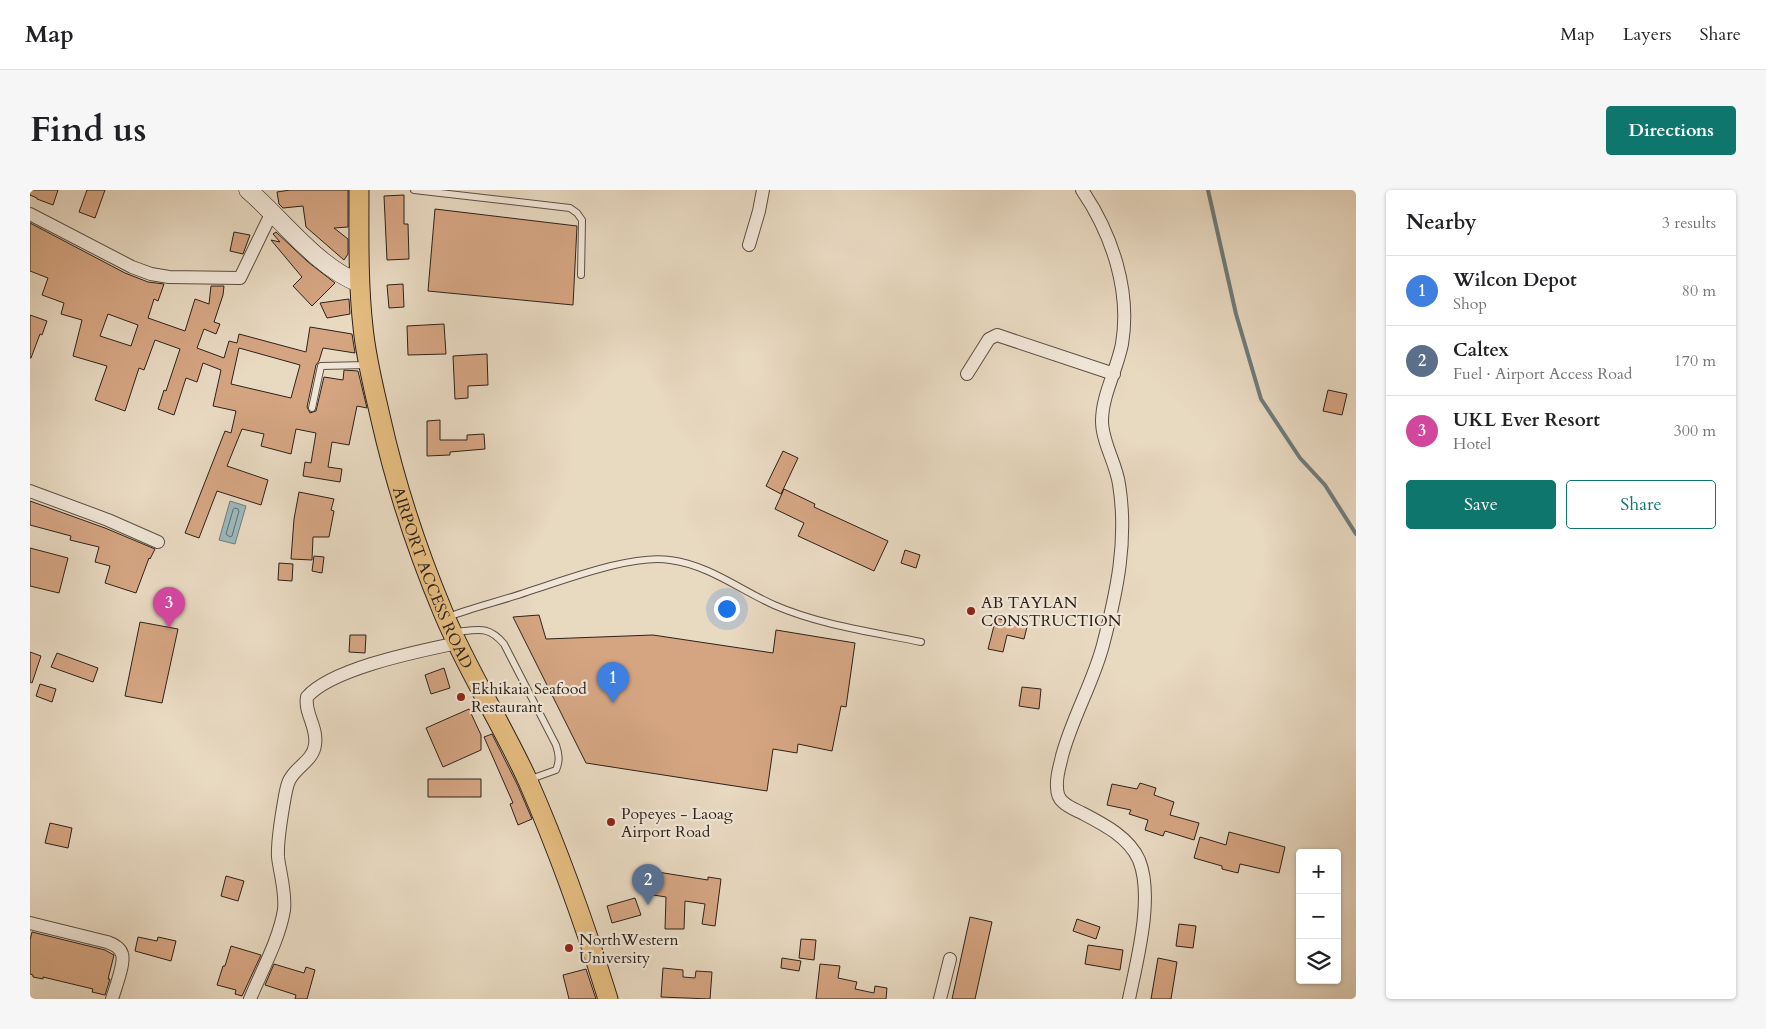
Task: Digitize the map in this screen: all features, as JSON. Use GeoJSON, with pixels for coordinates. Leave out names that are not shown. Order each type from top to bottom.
{"type":"FeatureCollection","features":[{"type":"Feature","properties":{"kind":"main road","name":"AIRPORT ACCESS ROAD"},"geometry":{"type":"LineString","coordinates":[[359,190],[359,283],[368,365],[389,454],[407,517],[451,631],[527,780],[552,839],[608,999]]}},
{"type":"Feature","properties":{"kind":"street"},"geometry":{"type":"LineString","coordinates":[[248,190],[323,262],[348,279],[359,283]]}},
{"type":"Feature","properties":{"kind":"street"},"geometry":{"type":"LineString","coordinates":[[749,245],[759,210],[762,190]]}},
{"type":"Feature","properties":{"kind":"street"},"geometry":{"type":"LineString","coordinates":[[1082,190],[1107,237],[1119,274],[1125,308],[1122,344],[1104,405],[1102,422],[1118,472],[1123,537],[1117,584],[1102,647],[1090,683],[1067,738],[1057,776],[1056,788],[1058,797],[1064,803],[1106,826],[1127,844],[1138,859],[1144,879],[1145,902],[1141,940],[1129,999]]}},
{"type":"Feature","properties":{"kind":"street"},"geometry":{"type":"LineString","coordinates":[[30,214],[132,267],[151,274],[169,278],[240,278],[272,212]]}},
{"type":"Feature","properties":{"kind":"street"},"geometry":{"type":"LineString","coordinates":[[967,374],[988,339],[997,335],[1114,374]]}},
{"type":"Feature","properties":{"kind":"street"},"geometry":{"type":"LineString","coordinates":[[30,491],[108,520],[158,542]]}},
{"type":"Feature","properties":{"kind":"street"},"geometry":{"type":"LineString","coordinates":[[250,999],[273,944],[284,908],[278,853],[289,781],[312,754],[315,745],[316,735],[313,722],[306,707],[307,697],[321,685],[336,677],[399,657],[451,631]]}},
{"type":"Feature","properties":{"kind":"street"},"geometry":{"type":"LineString","coordinates":[[30,923],[113,944],[120,949],[123,960],[112,999]]}},
{"type":"Feature","properties":{"kind":"street"},"geometry":{"type":"LineString","coordinates":[[940,999],[950,959]]}},
{"type":"Feature","properties":{"kind":"lane"},"geometry":{"type":"LineString","coordinates":[[414,190],[570,208],[582,220],[580,275]]}},
{"type":"Feature","properties":{"kind":"lane"},"geometry":{"type":"LineString","coordinates":[[312,408],[321,366],[368,365]]}},
{"type":"Feature","properties":{"kind":"lane"},"geometry":{"type":"LineString","coordinates":[[451,631],[465,610],[605,568],[640,560],[669,559],[697,567],[731,582],[773,605],[808,618],[920,642]]}},
{"type":"Feature","properties":{"kind":"lane"},"geometry":{"type":"LineString","coordinates":[[451,631],[486,630],[496,634],[504,644],[556,745],[559,755],[559,764],[556,770],[527,780]]}},
{"type":"Feature","properties":{"kind":"water"},"geometry":{"type":"Polygon","coordinates":[[[230,501],[246,506],[235,544],[219,540],[230,501]]]}},
{"type":"Feature","properties":{"kind":"building"},"geometry":{"type":"Polygon","coordinates":[[[30,190],[58,190],[53,205],[30,195],[30,190]]]}},
{"type":"Feature","properties":{"kind":"building"},"geometry":{"type":"Polygon","coordinates":[[[87,190],[105,190],[95,218],[79,212],[87,190]]]}},
{"type":"Feature","properties":{"kind":"building"},"geometry":{"type":"Polygon","coordinates":[[[290,190],[348,190],[348,227],[334,228],[348,239],[348,254],[344,260],[306,227],[303,206],[283,208],[279,204],[277,192],[290,190]]]}},
{"type":"Feature","properties":{"kind":"building"},"geometry":{"type":"Polygon","coordinates":[[[404,195],[404,224],[408,224],[409,259],[387,260],[384,196],[404,195]]]}},
{"type":"Feature","properties":{"kind":"building"},"geometry":{"type":"Polygon","coordinates":[[[435,209],[577,226],[573,305],[428,291],[435,209]]]}},
{"type":"Feature","properties":{"kind":"building"},"geometry":{"type":"Polygon","coordinates":[[[30,223],[125,273],[148,282],[164,284],[158,301],[154,299],[148,318],[185,331],[195,299],[209,304],[211,286],[224,286],[214,322],[220,324],[216,334],[204,329],[197,348],[224,358],[229,341],[237,343],[239,334],[306,352],[310,327],[352,334],[355,353],[323,348],[316,365],[307,407],[310,413],[316,411],[324,377],[343,380],[344,370],[358,371],[367,408],[357,406],[349,445],[332,442],[328,467],[342,469],[340,482],[303,476],[305,462],[311,463],[316,433],[296,429],[291,454],[261,446],[264,434],[242,429],[227,466],[268,480],[261,505],[217,491],[199,538],[185,533],[225,431],[231,433],[236,411],[213,406],[221,370],[203,363],[197,382],[186,378],[174,415],[158,409],[180,349],[155,340],[144,370],[139,368],[125,411],[95,400],[107,366],[73,356],[82,320],[61,314],[64,303],[42,295],[48,278],[30,271],[30,223]],[[108,314],[100,336],[131,346],[138,325],[108,314]],[[239,348],[231,384],[291,398],[300,365],[239,348]]]}},
{"type":"Feature","properties":{"kind":"building"},"geometry":{"type":"Polygon","coordinates":[[[234,232],[250,235],[243,254],[230,251],[234,232]]]}},
{"type":"Feature","properties":{"kind":"building"},"geometry":{"type":"Polygon","coordinates":[[[276,232],[308,262],[335,283],[312,306],[293,286],[302,277],[271,240],[280,242],[273,234],[276,232]]]}},
{"type":"Feature","properties":{"kind":"building"},"geometry":{"type":"Polygon","coordinates":[[[403,284],[404,307],[389,308],[387,285],[403,284]]]}},
{"type":"Feature","properties":{"kind":"building"},"geometry":{"type":"Polygon","coordinates":[[[349,299],[350,314],[327,318],[320,303],[349,299]]]}},
{"type":"Feature","properties":{"kind":"building"},"geometry":{"type":"Polygon","coordinates":[[[30,315],[47,321],[31,358],[30,358],[30,315]]]}},
{"type":"Feature","properties":{"kind":"building"},"geometry":{"type":"Polygon","coordinates":[[[444,324],[446,354],[408,355],[407,326],[444,324]]]}},
{"type":"Feature","properties":{"kind":"building"},"geometry":{"type":"Polygon","coordinates":[[[487,354],[488,385],[468,386],[468,398],[455,399],[453,356],[487,354]]]}},
{"type":"Feature","properties":{"kind":"building"},"geometry":{"type":"Polygon","coordinates":[[[1328,390],[1347,394],[1342,415],[1323,411],[1328,390]]]}},
{"type":"Feature","properties":{"kind":"building"},"geometry":{"type":"Polygon","coordinates":[[[440,420],[440,440],[467,440],[467,435],[484,434],[485,449],[450,452],[450,455],[427,456],[427,421],[440,420]]]}},
{"type":"Feature","properties":{"kind":"building"},"geometry":{"type":"Polygon","coordinates":[[[783,451],[798,458],[781,494],[766,486],[783,451]]]}},
{"type":"Feature","properties":{"kind":"building"},"geometry":{"type":"Polygon","coordinates":[[[784,489],[815,504],[814,507],[888,541],[874,571],[798,536],[804,523],[775,509],[784,489]]]}},
{"type":"Feature","properties":{"kind":"building"},"geometry":{"type":"Polygon","coordinates":[[[299,492],[334,499],[331,510],[334,511],[329,537],[313,537],[312,560],[291,559],[294,519],[299,492]]]}},
{"type":"Feature","properties":{"kind":"building"},"geometry":{"type":"Polygon","coordinates":[[[30,501],[105,528],[155,549],[149,558],[136,593],[105,583],[110,566],[95,562],[99,547],[70,540],[71,536],[30,525],[30,501]]]}},
{"type":"Feature","properties":{"kind":"building"},"geometry":{"type":"Polygon","coordinates":[[[30,548],[68,558],[59,593],[30,586],[30,548]]]}},
{"type":"Feature","properties":{"kind":"building"},"geometry":{"type":"Polygon","coordinates":[[[905,550],[920,555],[916,568],[901,563],[905,550]]]}},
{"type":"Feature","properties":{"kind":"building"},"geometry":{"type":"Polygon","coordinates":[[[314,556],[324,557],[322,573],[312,571],[314,556]]]}},
{"type":"Feature","properties":{"kind":"building"},"geometry":{"type":"Polygon","coordinates":[[[279,563],[293,564],[292,581],[278,580],[279,563]]]}},
{"type":"Feature","properties":{"kind":"building"},"geometry":{"type":"Polygon","coordinates":[[[539,615],[546,639],[653,635],[773,653],[776,630],[855,643],[846,707],[841,706],[832,751],[798,744],[797,753],[773,749],[767,791],[586,763],[513,617],[539,615]]]}},
{"type":"Feature","properties":{"kind":"building"},"geometry":{"type":"Polygon","coordinates":[[[996,618],[1018,624],[1019,621],[1028,623],[1024,639],[1007,635],[1003,652],[988,649],[996,618]]]}},
{"type":"Feature","properties":{"kind":"building"},"geometry":{"type":"Polygon","coordinates":[[[140,622],[178,629],[162,703],[125,696],[140,622]]]}},
{"type":"Feature","properties":{"kind":"building"},"geometry":{"type":"Polygon","coordinates":[[[350,635],[366,635],[365,653],[349,652],[350,635]]]}},
{"type":"Feature","properties":{"kind":"building"},"geometry":{"type":"Polygon","coordinates":[[[30,652],[41,656],[32,683],[30,682],[30,652]]]}},
{"type":"Feature","properties":{"kind":"building"},"geometry":{"type":"Polygon","coordinates":[[[57,653],[98,668],[93,682],[51,667],[57,653]]]}},
{"type":"Feature","properties":{"kind":"building"},"geometry":{"type":"Polygon","coordinates":[[[444,668],[450,688],[431,694],[425,675],[444,668]]]}},
{"type":"Feature","properties":{"kind":"building"},"geometry":{"type":"Polygon","coordinates":[[[40,684],[56,689],[52,702],[36,696],[40,684]]]}},
{"type":"Feature","properties":{"kind":"building"},"geometry":{"type":"Polygon","coordinates":[[[1022,687],[1041,689],[1039,709],[1019,706],[1022,687]]]}},
{"type":"Feature","properties":{"kind":"building"},"geometry":{"type":"Polygon","coordinates":[[[469,709],[481,735],[481,750],[443,767],[426,728],[469,709]]]}},
{"type":"Feature","properties":{"kind":"building"},"geometry":{"type":"Polygon","coordinates":[[[492,734],[532,819],[518,825],[510,804],[513,803],[484,737],[492,734]]]}},
{"type":"Feature","properties":{"kind":"building"},"geometry":{"type":"Polygon","coordinates":[[[428,779],[481,779],[481,797],[428,797],[428,779]]]}},
{"type":"Feature","properties":{"kind":"building"},"geometry":{"type":"Polygon","coordinates":[[[1140,783],[1156,788],[1154,795],[1174,802],[1170,815],[1199,823],[1194,840],[1165,831],[1163,836],[1145,830],[1148,820],[1129,814],[1131,810],[1107,805],[1112,784],[1137,789],[1140,783]]]}},
{"type":"Feature","properties":{"kind":"building"},"geometry":{"type":"Polygon","coordinates":[[[50,823],[72,828],[68,848],[45,843],[50,823]]]}},
{"type":"Feature","properties":{"kind":"building"},"geometry":{"type":"Polygon","coordinates":[[[1229,832],[1285,847],[1279,873],[1240,864],[1238,873],[1194,858],[1200,837],[1226,845],[1229,832]]]}},
{"type":"Feature","properties":{"kind":"building"},"geometry":{"type":"Polygon","coordinates":[[[651,871],[708,880],[708,877],[721,879],[715,926],[702,924],[705,904],[685,901],[684,929],[665,929],[666,897],[647,894],[651,871]]]}},
{"type":"Feature","properties":{"kind":"building"},"geometry":{"type":"Polygon","coordinates":[[[226,876],[244,881],[238,901],[221,896],[226,876]]]}},
{"type":"Feature","properties":{"kind":"building"},"geometry":{"type":"Polygon","coordinates":[[[635,898],[641,915],[612,923],[607,906],[635,898]]]}},
{"type":"Feature","properties":{"kind":"building"},"geometry":{"type":"Polygon","coordinates":[[[970,917],[992,922],[975,999],[952,999],[970,917]]]}},
{"type":"Feature","properties":{"kind":"building"},"geometry":{"type":"Polygon","coordinates":[[[1077,919],[1100,927],[1096,939],[1073,931],[1077,919]]]}},
{"type":"Feature","properties":{"kind":"building"},"geometry":{"type":"Polygon","coordinates":[[[1179,924],[1196,926],[1193,948],[1176,946],[1179,924]]]}},
{"type":"Feature","properties":{"kind":"building"},"geometry":{"type":"Polygon","coordinates":[[[32,932],[105,950],[114,955],[105,995],[92,992],[93,989],[43,977],[43,979],[33,977],[30,974],[30,940],[32,932]]]}},
{"type":"Feature","properties":{"kind":"building"},"geometry":{"type":"Polygon","coordinates":[[[138,937],[157,941],[158,937],[176,941],[171,961],[135,951],[138,937]]]}},
{"type":"Feature","properties":{"kind":"building"},"geometry":{"type":"Polygon","coordinates":[[[801,939],[816,940],[814,960],[799,958],[801,939]]]}},
{"type":"Feature","properties":{"kind":"building"},"geometry":{"type":"Polygon","coordinates":[[[1088,945],[1123,950],[1120,970],[1085,964],[1088,945]]]}},
{"type":"Feature","properties":{"kind":"building"},"geometry":{"type":"Polygon","coordinates":[[[231,946],[261,955],[242,996],[235,994],[236,990],[217,985],[231,946]]]}},
{"type":"Feature","properties":{"kind":"building"},"geometry":{"type":"Polygon","coordinates":[[[782,958],[801,961],[799,971],[781,968],[782,958]]]}},
{"type":"Feature","properties":{"kind":"building"},"geometry":{"type":"Polygon","coordinates":[[[1158,958],[1177,962],[1171,999],[1151,999],[1158,958]]]}},
{"type":"Feature","properties":{"kind":"building"},"geometry":{"type":"Polygon","coordinates":[[[274,964],[304,973],[306,967],[315,970],[307,999],[295,999],[296,995],[265,985],[274,964]]]}},
{"type":"Feature","properties":{"kind":"building"},"geometry":{"type":"Polygon","coordinates":[[[820,964],[840,966],[838,978],[857,982],[855,989],[874,993],[875,986],[887,988],[886,999],[816,999],[820,964]]]}},
{"type":"Feature","properties":{"kind":"building"},"geometry":{"type":"Polygon","coordinates":[[[663,968],[683,970],[683,977],[695,978],[696,971],[712,972],[710,999],[661,997],[663,968]]]}},
{"type":"Feature","properties":{"kind":"building"},"geometry":{"type":"Polygon","coordinates":[[[586,969],[596,999],[569,999],[563,975],[586,969]]]}},
{"type":"Feature","properties":{"kind":"waterway"},"geometry":{"type":"LineString","coordinates":[[1208,190],[1236,314],[1261,399],[1300,458],[1325,485],[1356,534]]}},
{"type":"Feature","properties":{"kind":"place","name":"AB TAYLAN CONSTRUCTION"},"geometry":{"type":"Point","coordinates":[971,611]}},
{"type":"Feature","properties":{"kind":"place","name":"UKL Ever Resort"},"geometry":{"type":"Point","coordinates":[169,628]}},
{"type":"Feature","properties":{"kind":"place","name":"Ekhikaia Seafood Restaurant"},"geometry":{"type":"Point","coordinates":[461,697]}},
{"type":"Feature","properties":{"kind":"place","name":"Wilcon Depot"},"geometry":{"type":"Point","coordinates":[613,703]}},
{"type":"Feature","properties":{"kind":"place","name":"Popeyes - Laoag Airport Road"},"geometry":{"type":"Point","coordinates":[611,822]}},
{"type":"Feature","properties":{"kind":"place","name":"Caltex"},"geometry":{"type":"Point","coordinates":[648,905]}},
{"type":"Feature","properties":{"kind":"place","name":"NorthWestern University"},"geometry":{"type":"Point","coordinates":[569,948]}}]}
